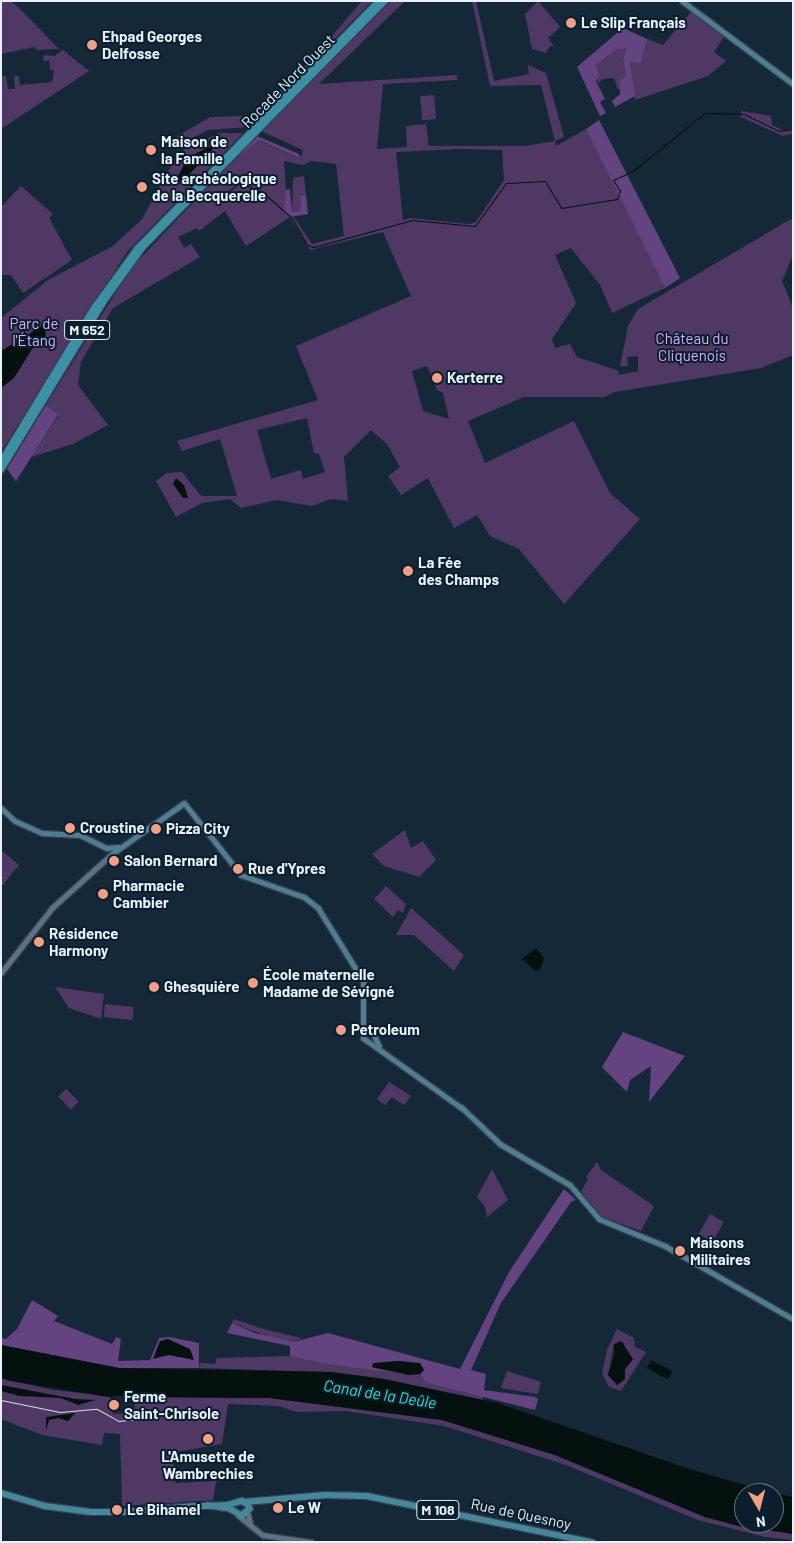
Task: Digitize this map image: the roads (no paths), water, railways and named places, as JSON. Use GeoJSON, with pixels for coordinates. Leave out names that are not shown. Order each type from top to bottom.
{"type":"FeatureCollection","features":[{"type":"Feature","properties":{"kind":"highway","name":"Rocade Nord Ouest"},"geometry":{"type":"LineString","coordinates":[[1,470],[4,460],[94,308],[136,249],[379,1]]}},
{"type":"Feature","properties":{"kind":"highway","name":"Rocade Nord Ouest"},"geometry":{"type":"LineString","coordinates":[[4,460],[104,301],[143,248],[385,1]]}},
{"type":"Feature","properties":{"kind":"main road"},"geometry":{"type":"LineString","coordinates":[[682,1],[793,84]]}},
{"type":"Feature","properties":{"kind":"main road"},"geometry":{"type":"LineString","coordinates":[[1,808],[15,821],[37,831],[54,836],[81,835],[110,852],[182,807],[241,875],[304,897],[318,908],[362,979],[364,1010],[362,1036],[391,1059],[461,1107],[495,1140],[567,1183],[599,1219],[642,1235],[677,1253],[732,1282],[793,1319]]}},
{"type":"Feature","properties":{"kind":"main road"},"geometry":{"type":"LineString","coordinates":[[364,1010],[374,1035],[391,1059]]}},
{"type":"Feature","properties":{"kind":"main road"},"geometry":{"type":"LineString","coordinates":[[363,1030],[371,1028]]}},
{"type":"Feature","properties":{"kind":"main road"},"geometry":{"type":"LineString","coordinates":[[367,1040],[374,1035]]}},
{"type":"Feature","properties":{"kind":"main road"},"geometry":{"type":"LineString","coordinates":[[1,1493],[45,1506],[91,1512],[208,1506],[238,1502],[237,1514]]}},
{"type":"Feature","properties":{"kind":"main road","name":"Rue de Quesnoy"},"geometry":{"type":"LineString","coordinates":[[238,1502],[266,1502],[325,1495],[367,1496],[592,1542]]}},
{"type":"Feature","properties":{"kind":"main road"},"geometry":{"type":"LineString","coordinates":[[208,1506],[237,1514],[249,1512],[245,1502]]}},
{"type":"Feature","properties":{"kind":"main road","name":"Rue de Quesnoy"},"geometry":{"type":"LineString","coordinates":[[249,1512],[266,1502]]}},
{"type":"Feature","properties":{"kind":"street"},"geometry":{"type":"LineString","coordinates":[[1,972],[52,908],[100,867],[110,852]]}},
{"type":"Feature","properties":{"kind":"street"},"geometry":{"type":"LineString","coordinates":[[249,1512],[248,1522],[255,1531]]}},
{"type":"Feature","properties":{"kind":"street"},"geometry":{"type":"LineString","coordinates":[[237,1514],[255,1531],[265,1536],[311,1542]]}},
{"type":"Feature","properties":{"kind":"water"},"geometry":{"type":"Polygon","coordinates":[[[212,146],[213,149],[182,182],[174,184],[188,157],[212,146]]]}},
{"type":"Feature","properties":{"kind":"water"},"geometry":{"type":"Polygon","coordinates":[[[42,326],[46,333],[44,340],[32,349],[14,378],[1,388],[1,351],[42,326]]]}},
{"type":"Feature","properties":{"kind":"water"},"geometry":{"type":"Polygon","coordinates":[[[176,478],[184,485],[188,498],[183,498],[173,484],[176,478]]]}},
{"type":"Feature","properties":{"kind":"water"},"geometry":{"type":"Polygon","coordinates":[[[536,948],[544,958],[541,968],[536,971],[522,959],[536,948]]]}},
{"type":"Feature","properties":{"kind":"water"},"geometry":{"type":"Polygon","coordinates":[[[168,1339],[190,1349],[194,1360],[169,1355],[153,1359],[160,1341],[168,1339]]]}},
{"type":"Feature","properties":{"kind":"water"},"geometry":{"type":"Polygon","coordinates":[[[621,1341],[633,1359],[625,1369],[625,1379],[617,1385],[608,1375],[614,1356],[614,1344],[621,1341]]]}},
{"type":"Feature","properties":{"kind":"water","name":"Canal de la Deûle"},"geometry":{"type":"Polygon","coordinates":[[[1,1345],[119,1368],[331,1372],[384,1379],[498,1403],[692,1470],[738,1483],[734,1483],[734,1525],[705,1517],[555,1455],[442,1420],[269,1398],[143,1397],[141,1394],[108,1397],[1,1378],[1,1345]]]}},
{"type":"Feature","properties":{"kind":"water"},"geometry":{"type":"Polygon","coordinates":[[[651,1360],[672,1371],[668,1379],[647,1368],[651,1360]]]}},
{"type":"Feature","properties":{"kind":"water"},"geometry":{"type":"Polygon","coordinates":[[[397,1361],[420,1363],[424,1370],[420,1374],[409,1375],[372,1367],[373,1363],[397,1361]]]}},
{"type":"Feature","properties":{"kind":"water"},"geometry":{"type":"Polygon","coordinates":[[[1,1385],[75,1399],[96,1400],[78,1405],[61,1398],[20,1396],[1,1391],[1,1385]]]}},
{"type":"Feature","properties":{"kind":"water"},"geometry":{"type":"Polygon","coordinates":[[[75,1413],[68,1421],[59,1418],[49,1420],[46,1430],[46,1417],[75,1413]]]}},
{"type":"Feature","properties":{"kind":"water"},"geometry":{"type":"Polygon","coordinates":[[[784,1495],[793,1497],[793,1534],[784,1533],[784,1495]]]}},
{"type":"Feature","properties":{"kind":"waterway"},"geometry":{"type":"LineString","coordinates":[[206,198],[218,198],[240,183],[261,191],[292,218],[307,245],[314,247],[412,220],[475,226],[506,183],[545,181],[561,208],[617,199],[620,191],[613,180],[633,171],[705,113],[744,114],[779,131],[793,129]]}},
{"type":"Feature","properties":{"kind":"tram line"},"geometry":{"type":"LineString","coordinates":[[1,1400],[60,1412],[97,1409],[119,1421],[137,1419],[149,1409]]}},
{"type":"Feature","properties":{"kind":"place","name":"Le Slip Français"},"geometry":{"type":"Point","coordinates":[571,23]}},
{"type":"Feature","properties":{"kind":"place","name":"Ehpad Georges Delfosse"},"geometry":{"type":"Point","coordinates":[92,45]}},
{"type":"Feature","properties":{"kind":"place","name":"Maison de la Famille"},"geometry":{"type":"Point","coordinates":[151,150]}},
{"type":"Feature","properties":{"kind":"place","name":"Site archéologique de la Becquerelle"},"geometry":{"type":"Point","coordinates":[142,187]}},
{"type":"Feature","properties":{"kind":"place","name":"Kerterre"},"geometry":{"type":"Point","coordinates":[437,378]}},
{"type":"Feature","properties":{"kind":"place","name":"La Fée des Champs"},"geometry":{"type":"Point","coordinates":[408,571]}},
{"type":"Feature","properties":{"kind":"place","name":"Croustine"},"geometry":{"type":"Point","coordinates":[70,828]}},
{"type":"Feature","properties":{"kind":"place","name":"Pizza City"},"geometry":{"type":"Point","coordinates":[156,829]}},
{"type":"Feature","properties":{"kind":"place","name":"Salon Bernard"},"geometry":{"type":"Point","coordinates":[114,861]}},
{"type":"Feature","properties":{"kind":"place","name":"Rue d'Ypres"},"geometry":{"type":"Point","coordinates":[238,869]}},
{"type":"Feature","properties":{"kind":"place","name":"Pharmacie Cambier"},"geometry":{"type":"Point","coordinates":[103,894]}},
{"type":"Feature","properties":{"kind":"place","name":"Résidence Harmony"},"geometry":{"type":"Point","coordinates":[39,942]}},
{"type":"Feature","properties":{"kind":"place","name":"École maternelle Madame de Sévigné"},"geometry":{"type":"Point","coordinates":[253,983]}},
{"type":"Feature","properties":{"kind":"place","name":"Ghesquière"},"geometry":{"type":"Point","coordinates":[154,987]}},
{"type":"Feature","properties":{"kind":"place","name":"Petroleum"},"geometry":{"type":"Point","coordinates":[341,1030]}},
{"type":"Feature","properties":{"kind":"place","name":"Maisons Militaires"},"geometry":{"type":"Point","coordinates":[680,1251]}},
{"type":"Feature","properties":{"kind":"place","name":"Ferme Saint-Chrisole"},"geometry":{"type":"Point","coordinates":[114,1405]}},
{"type":"Feature","properties":{"kind":"place","name":"L'Amusette de Wambrechies"},"geometry":{"type":"Point","coordinates":[208,1439]}},
{"type":"Feature","properties":{"kind":"place","name":"Le W"},"geometry":{"type":"Point","coordinates":[278,1508]}},
{"type":"Feature","properties":{"kind":"place","name":"Le Bihamel"},"geometry":{"type":"Point","coordinates":[117,1510]}},
{"type":"Feature","properties":{"kind":"park label","name":"Parc de l'Étang"},"geometry":{"type":"Point","coordinates":[34,332]}},
{"type":"Feature","properties":{"kind":"park label","name":"Château du Cliquenois"},"geometry":{"type":"Point","coordinates":[692,346]}}]}
